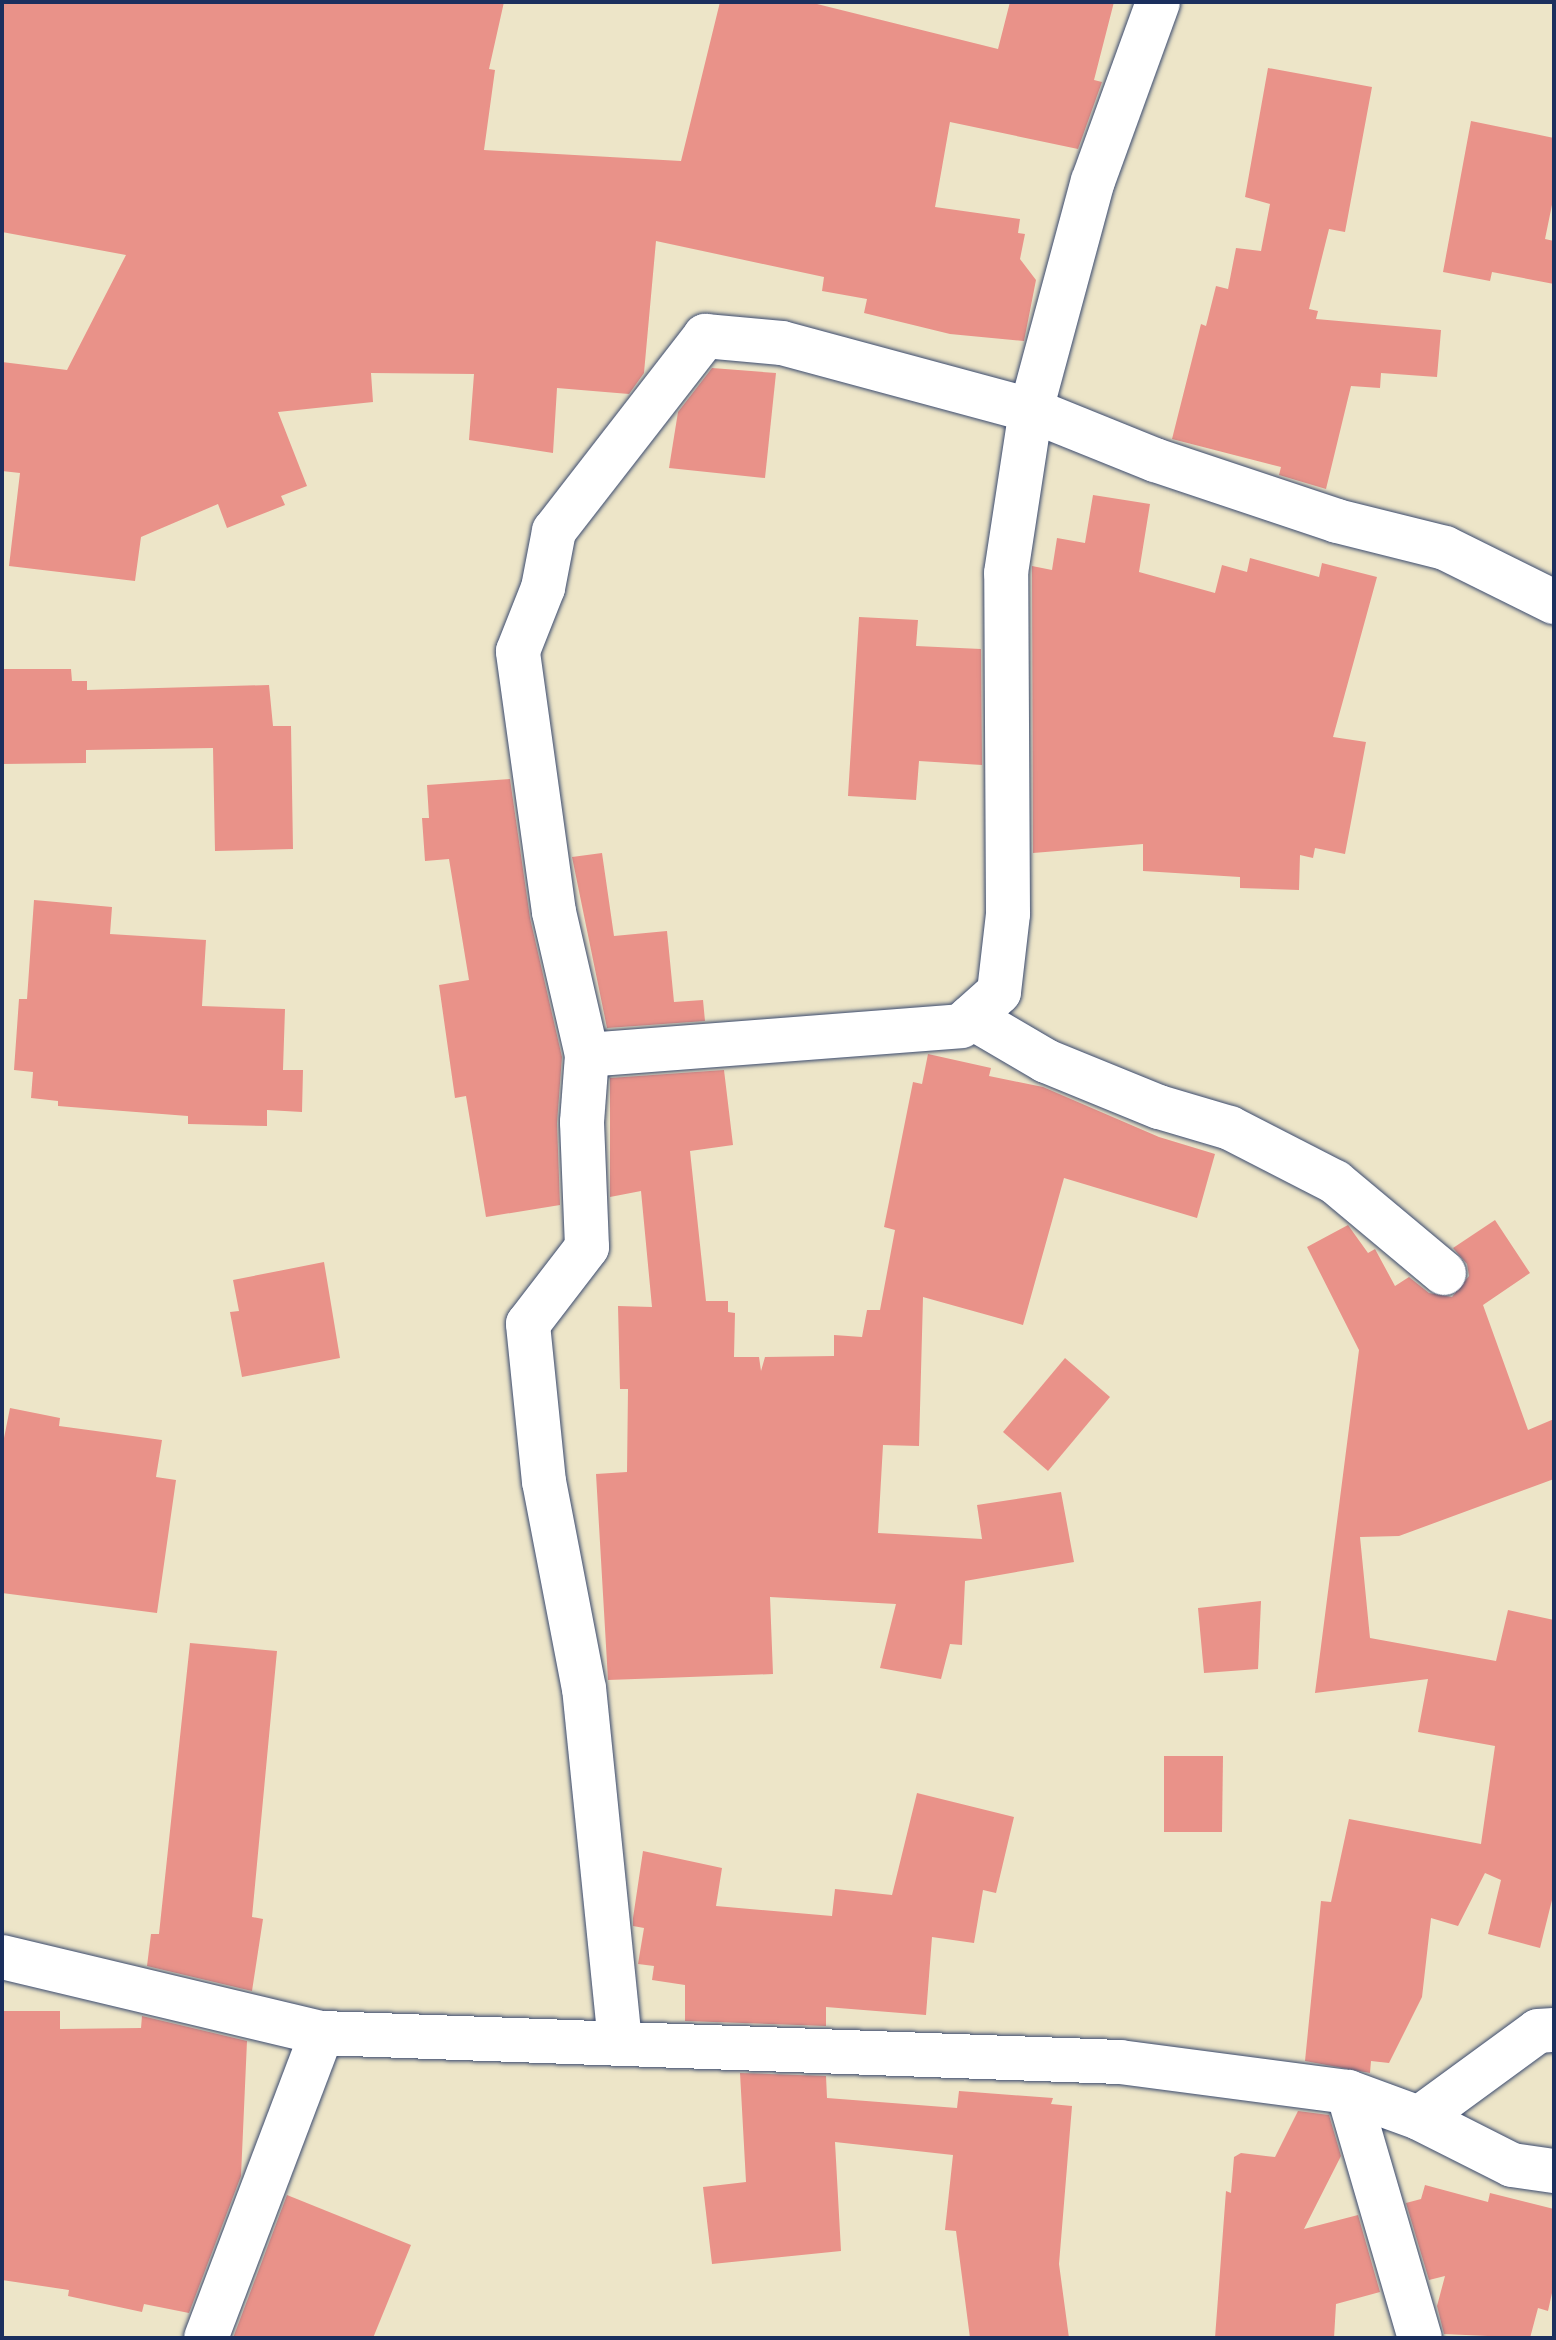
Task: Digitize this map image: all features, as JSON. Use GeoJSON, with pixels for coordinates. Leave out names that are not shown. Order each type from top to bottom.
{"type":"FeatureCollection","features":[{"type":"Feature","properties":{"kind":"street"},"geometry":{"type":"LineString","coordinates":[[587,1055],[961,1026],[999,992],[1008,914],[1006,573],[1031,410],[1093,181],[1158,2]]}},
{"type":"Feature","properties":{"kind":"street"},"geometry":{"type":"LineString","coordinates":[[620,2042],[584,1689],[544,1482],[528,1324],[587,1247],[582,1122],[587,1055],[554,912],[518,651],[543,588],[554,531],[705,336],[782,343],[1031,410],[1155,460],[1322,516],[1445,548],[1554,602]]}},
{"type":"Feature","properties":{"kind":"street"},"geometry":{"type":"LineString","coordinates":[[971,1017],[1046,1061],[1159,1107],[1230,1128],[1335,1182],[1444,1273]]}},
{"type":"Feature","properties":{"kind":"street"},"geometry":{"type":"LineString","coordinates":[[2,1957],[322,2033],[1120,2062],[1348,2092],[1419,2118],[1512,2165],[1554,2171]]}},
{"type":"Feature","properties":{"kind":"street"},"geometry":{"type":"LineString","coordinates":[[1419,2118],[1538,2031],[1554,2030]]}},
{"type":"Feature","properties":{"kind":"street"},"geometry":{"type":"LineString","coordinates":[[206,2338],[322,2033]]}},
{"type":"Feature","properties":{"kind":"street"},"geometry":{"type":"LineString","coordinates":[[1348,2092],[1420,2338]]}},
{"type":"Feature","properties":{"kind":"building"},"geometry":{"type":"Polygon","coordinates":[[[2,2],[504,2],[489,69],[495,70],[484,150],[681,161],[720,2],[809,2],[998,49],[1010,2],[1114,2],[1094,80],[1102,82],[1078,149],[950,122],[935,207],[1020,219],[1018,233],[1025,234],[1020,259],[1036,280],[1024,341],[950,334],[864,313],[867,299],[822,291],[824,277],[656,241],[644,373],[629,394],[557,388],[553,453],[469,440],[474,374],[371,373],[373,402],[278,412],[307,486],[281,496],[285,505],[227,528],[218,504],[141,537],[135,581],[9,566],[20,473],[2,471],[2,362],[67,370],[126,255],[2,232],[2,2]]]}},
{"type":"Feature","properties":{"kind":"building"},"geometry":{"type":"Polygon","coordinates":[[[1268,68],[1372,87],[1345,232],[1329,229],[1309,309],[1318,311],[1316,319],[1441,330],[1437,377],[1381,373],[1380,388],[1351,386],[1326,489],[1279,475],[1281,467],[1172,439],[1201,324],[1206,326],[1216,286],[1228,289],[1236,248],[1261,251],[1270,204],[1245,197],[1268,68]]]}},
{"type":"Feature","properties":{"kind":"building"},"geometry":{"type":"Polygon","coordinates":[[[1471,121],[1554,138],[1554,195],[1545,239],[1554,241],[1554,284],[1492,272],[1490,281],[1443,272],[1471,121]]]}},
{"type":"Feature","properties":{"kind":"building"},"geometry":{"type":"Polygon","coordinates":[[[712,368],[776,373],[765,478],[669,468],[678,412],[712,368]]]}},
{"type":"Feature","properties":{"kind":"building"},"geometry":{"type":"Polygon","coordinates":[[[1093,495],[1150,504],[1139,572],[1215,593],[1222,565],[1247,572],[1250,558],[1319,577],[1322,563],[1377,577],[1333,737],[1366,742],[1345,854],[1315,848],[1313,858],[1300,855],[1299,890],[1240,888],[1240,877],[1143,871],[1143,844],[1033,853],[1032,566],[1052,570],[1057,538],[1085,543],[1093,495]]]}},
{"type":"Feature","properties":{"kind":"building"},"geometry":{"type":"Polygon","coordinates":[[[859,617],[918,620],[916,646],[981,649],[982,765],[919,761],[916,800],[848,796],[859,617]]]}},
{"type":"Feature","properties":{"kind":"building"},"geometry":{"type":"Polygon","coordinates":[[[2,669],[71,669],[72,681],[87,681],[87,690],[269,685],[273,726],[291,726],[293,849],[215,851],[213,748],[86,750],[86,763],[2,764],[2,669]]]}},
{"type":"Feature","properties":{"kind":"building"},"geometry":{"type":"Polygon","coordinates":[[[510,779],[530,918],[562,1057],[557,1123],[560,1205],[486,1217],[466,1096],[455,1098],[439,985],[469,980],[449,859],[425,861],[422,818],[429,818],[427,785],[510,779]]]}},
{"type":"Feature","properties":{"kind":"building"},"geometry":{"type":"Polygon","coordinates":[[[602,853],[614,936],[667,931],[674,1002],[703,1000],[705,1021],[607,1028],[572,857],[602,853]]]}},
{"type":"Feature","properties":{"kind":"building"},"geometry":{"type":"Polygon","coordinates":[[[34,900],[112,907],[110,934],[206,940],[202,1006],[285,1009],[283,1070],[303,1070],[302,1112],[267,1110],[267,1126],[188,1124],[188,1116],[58,1106],[58,1101],[31,1098],[33,1072],[14,1070],[19,999],[27,999],[34,900]]]}},
{"type":"Feature","properties":{"kind":"building"},"geometry":{"type":"Polygon","coordinates":[[[928,1054],[991,1068],[989,1076],[1043,1087],[1159,1137],[1215,1154],[1197,1218],[1064,1178],[1023,1325],[923,1297],[919,1446],[883,1445],[878,1533],[982,1539],[977,1505],[1061,1492],[1074,1562],[965,1581],[962,1645],[950,1644],[941,1679],[880,1668],[896,1604],[770,1597],[773,1674],[608,1680],[596,1474],[627,1472],[628,1389],[620,1389],[618,1306],[652,1307],[641,1191],[610,1197],[610,1078],[724,1070],[733,1145],[690,1151],[706,1301],[728,1301],[728,1312],[735,1313],[734,1357],[759,1357],[761,1371],[765,1357],[834,1356],[834,1335],[862,1337],[867,1310],[880,1310],[895,1230],[884,1227],[913,1082],[922,1084],[928,1054]]]}},
{"type":"Feature","properties":{"kind":"building"},"geometry":{"type":"Polygon","coordinates":[[[1495,1220],[1530,1273],[1483,1305],[1528,1430],[1554,1419],[1554,1479],[1399,1536],[1360,1537],[1370,1638],[1496,1661],[1508,1610],[1554,1620],[1554,1892],[1540,1948],[1488,1934],[1501,1880],[1485,1873],[1458,1926],[1431,1918],[1422,1997],[1389,2063],[1371,2061],[1370,2073],[1305,2061],[1321,1901],[1331,1902],[1349,1819],[1481,1844],[1495,1746],[1418,1732],[1428,1679],[1315,1693],[1359,1350],[1307,1247],[1348,1225],[1368,1253],[1375,1249],[1395,1286],[1409,1277],[1429,1293],[1452,1297],[1469,1276],[1467,1264],[1453,1248],[1495,1220]]]}},
{"type":"Feature","properties":{"kind":"building"},"geometry":{"type":"Polygon","coordinates":[[[324,1262],[340,1358],[242,1377],[230,1312],[239,1311],[233,1280],[324,1262]]]}},
{"type":"Feature","properties":{"kind":"building"},"geometry":{"type":"Polygon","coordinates":[[[1065,1358],[1110,1397],[1048,1471],[1003,1432],[1065,1358]]]}},
{"type":"Feature","properties":{"kind":"building"},"geometry":{"type":"Polygon","coordinates":[[[10,1408],[60,1418],[59,1426],[162,1440],[156,1477],[176,1480],[157,1613],[2,1593],[2,1448],[10,1408]]]}},
{"type":"Feature","properties":{"kind":"building"},"geometry":{"type":"Polygon","coordinates":[[[1261,1601],[1258,1669],[1204,1673],[1198,1608],[1261,1601]]]}},
{"type":"Feature","properties":{"kind":"building"},"geometry":{"type":"Polygon","coordinates":[[[190,1643],[277,1651],[252,1917],[263,1919],[252,1991],[147,1966],[151,1934],[159,1934],[190,1643]]]}},
{"type":"Feature","properties":{"kind":"building"},"geometry":{"type":"Polygon","coordinates":[[[1164,1756],[1223,1756],[1222,1832],[1164,1832],[1164,1756]]]}},
{"type":"Feature","properties":{"kind":"building"},"geometry":{"type":"Polygon","coordinates":[[[917,1793],[1014,1817],[996,1893],[983,1890],[974,1943],[932,1937],[926,2015],[826,2007],[826,2026],[685,2021],[685,1985],[652,1980],[654,1966],[638,1964],[644,1928],[633,1926],[633,1918],[643,1851],[722,1868],[716,1906],[832,1916],[835,1889],[892,1895],[917,1793]]]}},
{"type":"Feature","properties":{"kind":"building"},"geometry":{"type":"Polygon","coordinates":[[[2,2011],[60,2011],[60,2029],[141,2028],[142,2016],[247,2041],[241,2176],[189,2313],[144,2304],[142,2312],[68,2296],[69,2290],[2,2280],[2,2011]]]}},
{"type":"Feature","properties":{"kind":"building"},"geometry":{"type":"Polygon","coordinates":[[[740,2073],[826,2076],[827,2098],[957,2108],[959,2091],[1053,2098],[1051,2104],[1072,2106],[1059,2264],[1069,2338],[970,2338],[956,2231],[945,2230],[953,2155],[835,2142],[841,2251],[712,2264],[703,2187],[746,2182],[740,2073]]]}},
{"type":"Feature","properties":{"kind":"building"},"geometry":{"type":"Polygon","coordinates":[[[1298,2111],[1329,2115],[1341,2156],[1304,2229],[1358,2215],[1380,2292],[1336,2304],[1334,2338],[1215,2338],[1226,2191],[1231,2193],[1234,2157],[1241,2153],[1275,2157],[1298,2111]]]}},
{"type":"Feature","properties":{"kind":"building"},"geometry":{"type":"Polygon","coordinates":[[[1425,2185],[1488,2202],[1490,2193],[1554,2209],[1554,2284],[1548,2311],[1538,2308],[1530,2338],[1444,2334],[1437,2306],[1445,2276],[1429,2280],[1406,2203],[1421,2199],[1425,2185]]]}},
{"type":"Feature","properties":{"kind":"building"},"geometry":{"type":"Polygon","coordinates":[[[287,2195],[411,2245],[373,2338],[233,2338],[287,2195]]]}}]}
